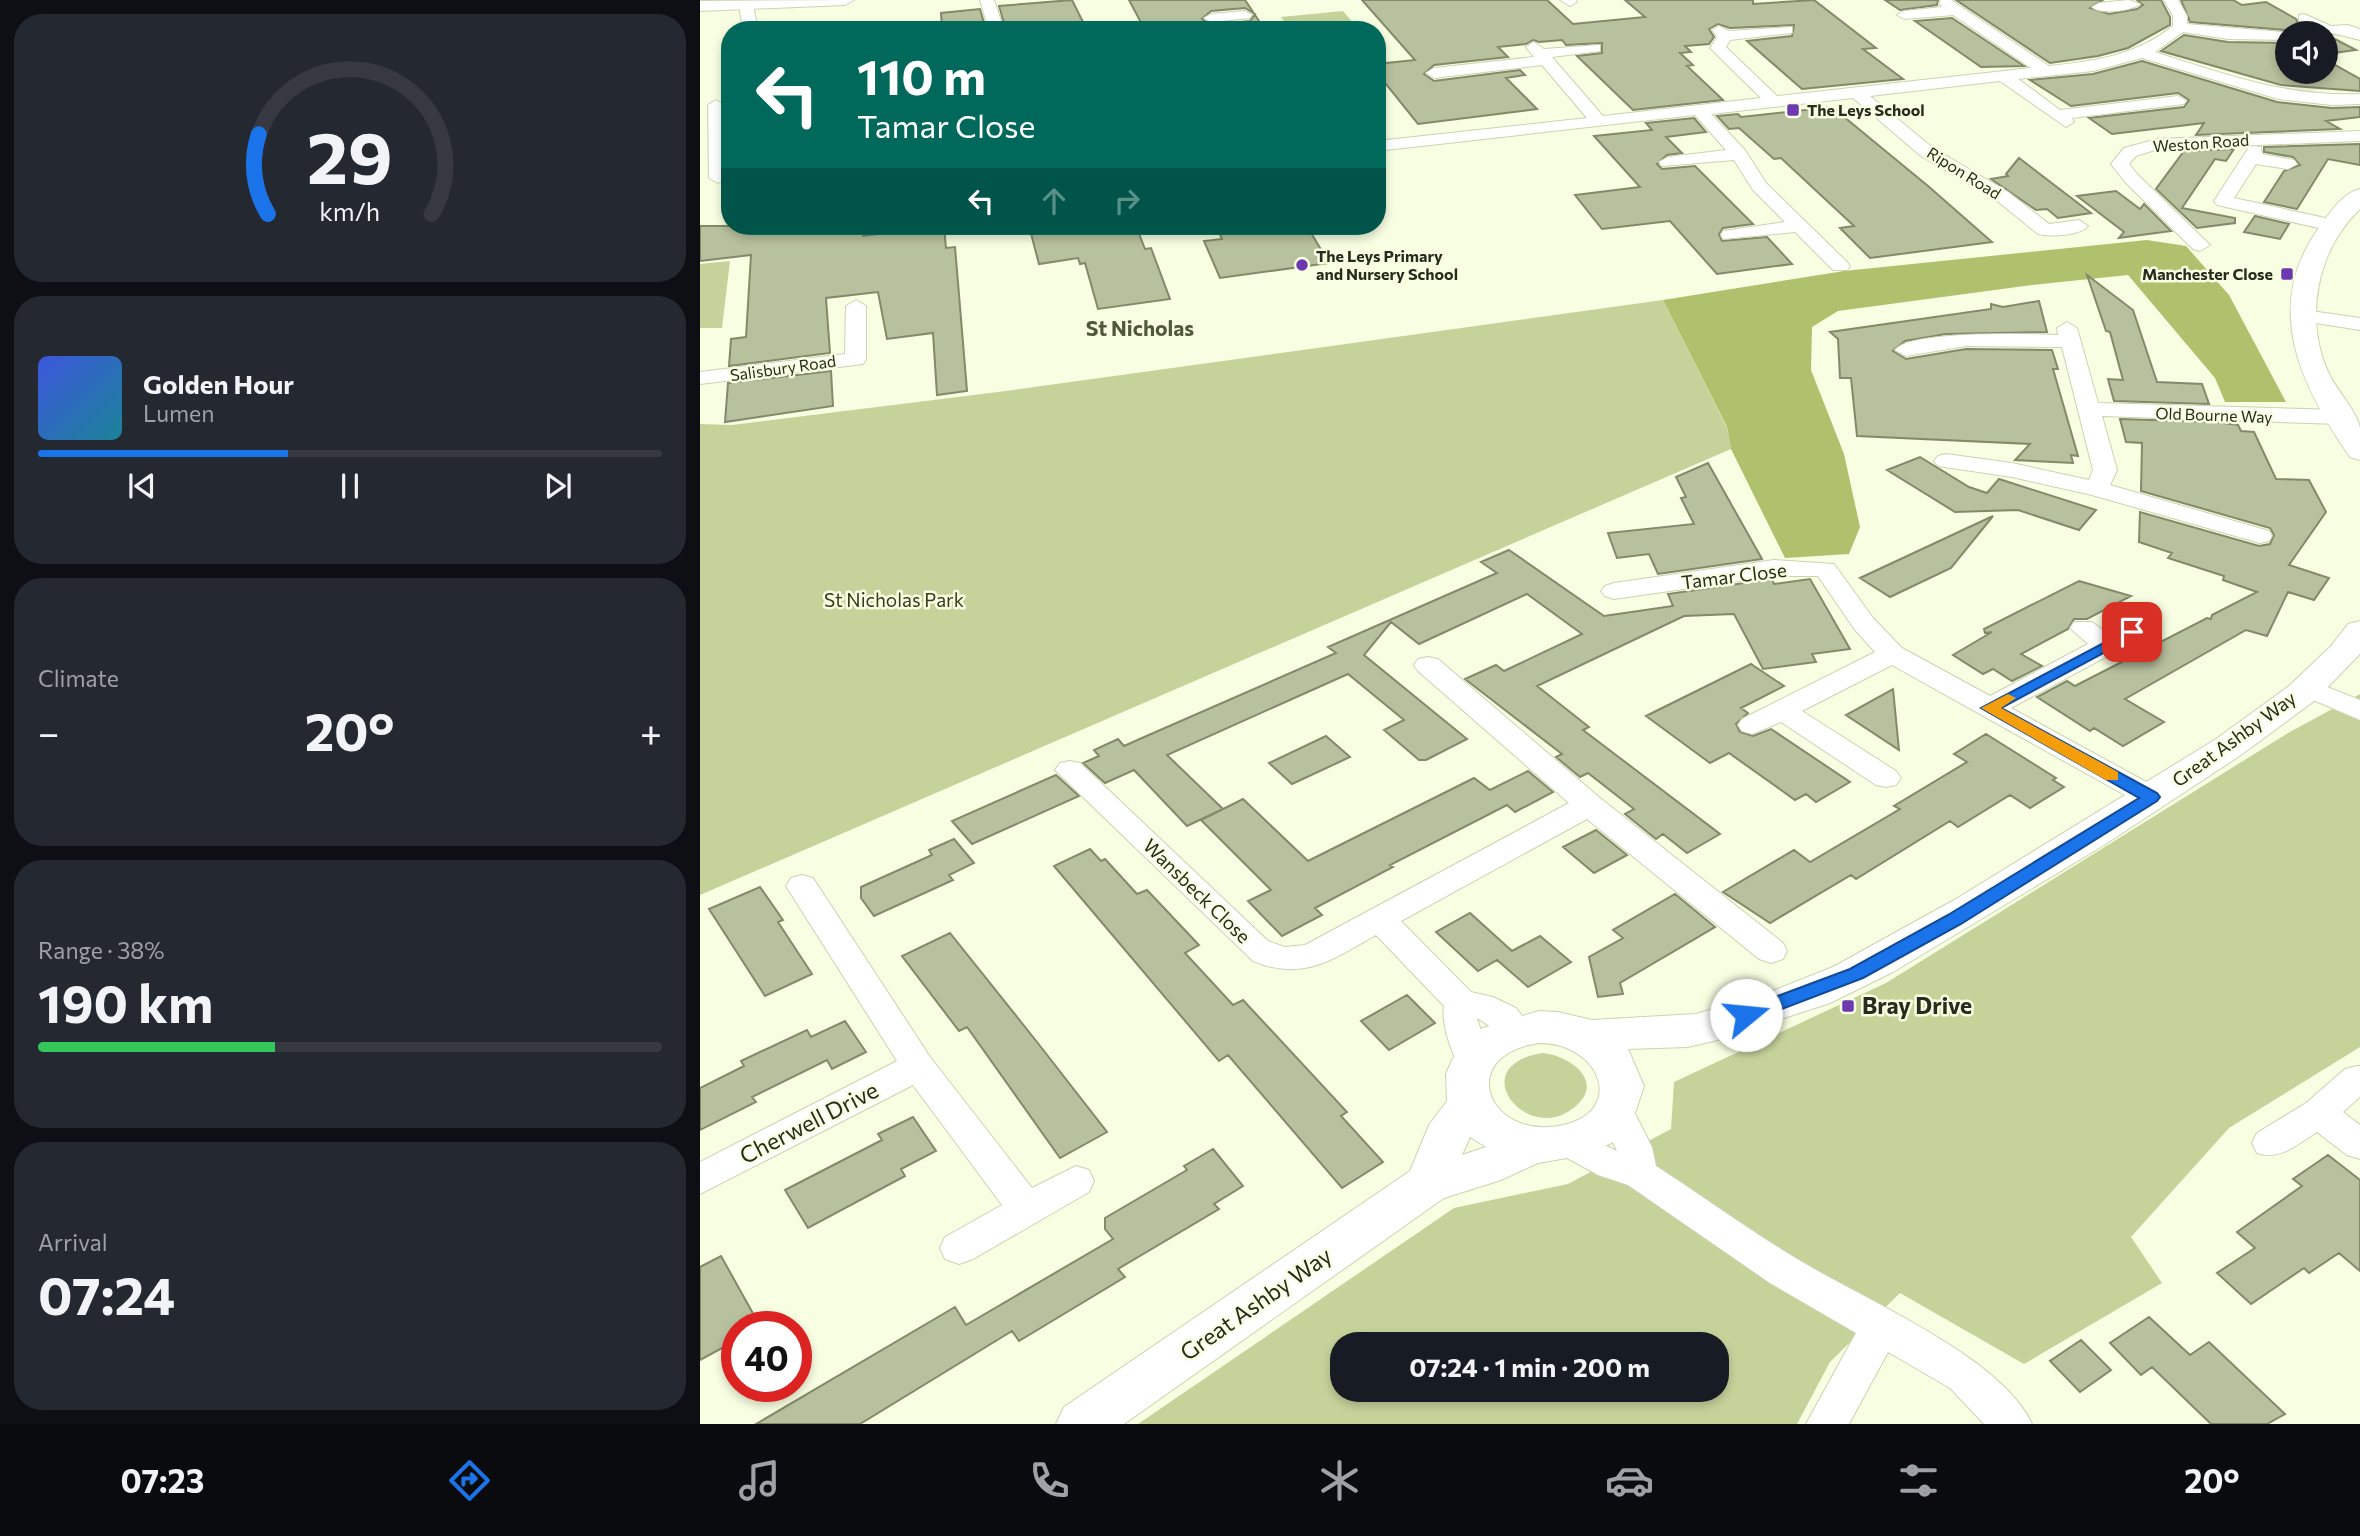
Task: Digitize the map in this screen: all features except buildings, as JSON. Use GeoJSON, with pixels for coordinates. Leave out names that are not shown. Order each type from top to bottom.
{"type":"FeatureCollection","features":[{"type":"Feature","properties":{"kind":"street"},"geometry":{"type":"LineString","coordinates":[[700,6],[845,0]]}},
{"type":"Feature","properties":{"kind":"street"},"geometry":{"type":"LineString","coordinates":[[987,0],[994,21]]}},
{"type":"Feature","properties":{"kind":"street"},"geometry":{"type":"LineString","coordinates":[[1216,0],[1227,17]]}},
{"type":"Feature","properties":{"kind":"street"},"geometry":{"type":"LineString","coordinates":[[2171,0],[2180,16],[2180,27]]}},
{"type":"Feature","properties":{"kind":"street"},"geometry":{"type":"LineString","coordinates":[[2098,7],[2133,4]]}},
{"type":"Feature","properties":{"kind":"street"},"geometry":{"type":"LineString","coordinates":[[746,5],[749,21]]}},
{"type":"Feature","properties":{"kind":"street"},"geometry":{"type":"LineString","coordinates":[[1904,15],[1951,7],[2047,72]]}},
{"type":"Feature","properties":{"kind":"street"},"geometry":{"type":"LineString","coordinates":[[1211,18],[1245,15]]}},
{"type":"Feature","properties":{"kind":"street"},"geometry":{"type":"LineString","coordinates":[[2304,18],[2310,21]]}},
{"type":"Feature","properties":{"kind":"street"},"geometry":{"type":"LineString","coordinates":[[1386,145],[2047,72],[2145,54],[2180,27],[2228,34],[2275,35]]}},
{"type":"Feature","properties":{"kind":"street"},"geometry":{"type":"LineString","coordinates":[[1774,102],[1718,48],[1722,33],[1787,30]]}},
{"type":"Feature","properties":{"kind":"street"},"geometry":{"type":"LineString","coordinates":[[2338,31],[2356,31]]}},
{"type":"Feature","properties":{"kind":"street"},"geometry":{"type":"LineString","coordinates":[[1434,74],[1541,54],[1595,48]]}},
{"type":"Feature","properties":{"kind":"street"},"geometry":{"type":"LineString","coordinates":[[1541,54],[1599,121]]}},
{"type":"Feature","properties":{"kind":"street"},"geometry":{"type":"LineString","coordinates":[[2145,54],[2259,90],[2328,100],[2360,99]]}},
{"type":"Feature","properties":{"kind":"street"},"geometry":{"type":"LineString","coordinates":[[2005,77],[2061,119],[2102,106],[2178,101]]}},
{"type":"Feature","properties":{"kind":"street","name":"Ripon Road"},"geometry":{"type":"LineString","coordinates":[[1857,93],[1927,152],[2002,196],[2045,230],[2079,226]]}},
{"type":"Feature","properties":{"kind":"street"},"geometry":{"type":"LineString","coordinates":[[715,105],[716,178]]}},
{"type":"Feature","properties":{"kind":"street"},"geometry":{"type":"LineString","coordinates":[[1699,110],[1739,154],[1759,186],[1840,266]]}},
{"type":"Feature","properties":{"kind":"street","name":"Weston Road"},"geometry":{"type":"LineString","coordinates":[[2200,245],[2120,164],[2130,152],[2157,144],[2360,136]]}},
{"type":"Feature","properties":{"kind":"street"},"geometry":{"type":"LineString","coordinates":[[1668,162],[1739,154]]}},
{"type":"Feature","properties":{"kind":"street"},"geometry":{"type":"LineString","coordinates":[[2288,164],[2254,155],[2223,201],[2332,225]]}},
{"type":"Feature","properties":{"kind":"street"},"geometry":{"type":"LineString","coordinates":[[2360,196],[2332,225],[2311,263],[2304,316],[2308,354],[2339,417],[2360,451]]}},
{"type":"Feature","properties":{"kind":"street"},"geometry":{"type":"LineString","coordinates":[[1730,235],[1800,226]]}},
{"type":"Feature","properties":{"kind":"street","name":"Salisbury Road"},"geometry":{"type":"LineString","coordinates":[[700,378],[855,359],[856,306]]}},
{"type":"Feature","properties":{"kind":"street"},"geometry":{"type":"LineString","coordinates":[[2304,316],[2360,324]]}},
{"type":"Feature","properties":{"kind":"street"},"geometry":{"type":"LineString","coordinates":[[1906,350],[1966,340],[2068,334],[2105,470],[2097,489]]}},
{"type":"Feature","properties":{"kind":"street"},"geometry":{"type":"LineString","coordinates":[[1966,340],[1983,358]]}},
{"type":"Feature","properties":{"kind":"street","name":"Old Bourne Way"},"geometry":{"type":"LineString","coordinates":[[2089,409],[2263,417],[2339,417]]}},
{"type":"Feature","properties":{"kind":"street"},"geometry":{"type":"LineString","coordinates":[[1947,461],[2012,470],[2097,489],[2260,537]]}},
{"type":"Feature","properties":{"kind":"street","name":"Tamar Close"},"geometry":{"type":"LineString","coordinates":[[1614,591],[1656,576],[1774,568],[1825,569],[1864,624],[1892,654],[2151,797]]}},
{"type":"Feature","properties":{"kind":"street"},"geometry":{"type":"LineString","coordinates":[[2082,628],[2108,646]]}},
{"type":"Feature","properties":{"kind":"street","name":"Great Ashby Way"},"geometry":{"type":"LineString","coordinates":[[1587,1036],[1681,1032],[1768,1009],[1857,974],[1954,919],[2151,797],[2248,732],[2335,661],[2360,631]]}},
{"type":"Feature","properties":{"kind":"street"},"geometry":{"type":"LineString","coordinates":[[1989,708],[2132,632]]}},
{"type":"Feature","properties":{"kind":"street"},"geometry":{"type":"LineString","coordinates":[[1752,725],[1892,654]]}},
{"type":"Feature","properties":{"kind":"street"},"geometry":{"type":"LineString","coordinates":[[1428,665],[1589,805],[1771,951]]}},
{"type":"Feature","properties":{"kind":"street"},"geometry":{"type":"LineString","coordinates":[[2306,687],[2360,711]]}},
{"type":"Feature","properties":{"kind":"street"},"geometry":{"type":"LineString","coordinates":[[1782,710],[1886,778]]}},
{"type":"Feature","properties":{"kind":"street","name":"Wansbeck Close"},"geometry":{"type":"LineString","coordinates":[[1070,770],[1107,802],[1257,950],[1270,956],[1293,959],[1314,955],[1589,805]]}},
{"type":"Feature","properties":{"kind":"street"},"geometry":{"type":"LineString","coordinates":[[802,886],[918,1066],[1026,1209]]}},
{"type":"Feature","properties":{"kind":"street"},"geometry":{"type":"LineString","coordinates":[[1380,919],[1461,1003],[1481,1006],[1504,1017],[1516,1030]]}},
{"type":"Feature","properties":{"kind":"street"},"geometry":{"type":"LineString","coordinates":[[1461,1003],[1459,1016],[1479,1119],[1493,1132],[1552,1145],[1640,1174],[1784,1271],[1964,1375],[2011,1424]]}},
{"type":"Feature","properties":{"kind":"street"},"geometry":{"type":"LineString","coordinates":[[1429,1183],[1445,1138],[1491,1043],[1516,1030],[1553,1027],[1587,1036],[1614,1059],[1618,1093],[1640,1174]]}},
{"type":"Feature","properties":{"kind":"street","name":"Great Ashby Way"},"geometry":{"type":"LineString","coordinates":[[1618,1093],[1681,1032]]}},
{"type":"Feature","properties":{"kind":"street","name":"Cherwell Drive"},"geometry":{"type":"LineString","coordinates":[[700,1179],[918,1066]]}},
{"type":"Feature","properties":{"kind":"street"},"geometry":{"type":"LineString","coordinates":[[2270,1143],[2319,1113],[2357,1079]]}},
{"type":"Feature","properties":{"kind":"street"},"geometry":{"type":"LineString","coordinates":[[1552,1145],[1590,1136],[1605,1126],[1618,1093]]}},
{"type":"Feature","properties":{"kind":"street"},"geometry":{"type":"LineString","coordinates":[[2319,1113],[2360,1145]]}},
{"type":"Feature","properties":{"kind":"street","name":"Great Ashby Way"},"geometry":{"type":"LineString","coordinates":[[1082,1424],[1429,1183],[1552,1145]]}},
{"type":"Feature","properties":{"kind":"street"},"geometry":{"type":"LineString","coordinates":[[959,1248],[1076,1181]]}},
{"type":"Feature","properties":{"kind":"street"},"geometry":{"type":"LineString","coordinates":[[1827,1424],[1881,1327]]}},
{"type":"Feature","properties":{"kind":"green space"},"geometry":{"type":"Polygon","coordinates":[[[1343,11],[1351,21],[1284,21],[1281,17],[1343,11]]]}},
{"type":"Feature","properties":{"kind":"green space"},"geometry":{"type":"Polygon","coordinates":[[[2147,240],[2186,246],[2229,295],[2286,402],[2225,402],[2215,378],[2128,275],[1838,311],[1812,327],[1811,370],[1844,454],[1860,527],[1849,554],[1785,558],[1731,449],[1727,427],[1663,300],[1844,271],[2147,240]]]}},
{"type":"Feature","properties":{"kind":"green space"},"geometry":{"type":"Polygon","coordinates":[[[730,261],[722,328],[700,328],[700,264],[730,261]]]}},
{"type":"Feature","properties":{"kind":"green space","name":"St Nicholas Park"},"geometry":{"type":"Polygon","coordinates":[[[1663,300],[1727,428],[1731,449],[700,895],[700,424],[732,425],[1006,391],[1663,300]]]}},
{"type":"Feature","properties":{"kind":"green space"},"geometry":{"type":"Polygon","coordinates":[[[2360,694],[2360,1047],[2229,1128],[2131,1237],[2162,1283],[2024,1364],[1900,1293],[1830,1362],[1797,1424],[1138,1424],[1454,1208],[1568,1184],[1671,1129],[1674,1082],[1886,983],[2288,733],[2360,694]]]}},
{"type":"Feature","properties":{"kind":"green space"},"geometry":{"type":"Polygon","coordinates":[[[1543,1053],[1571,1063],[1579,1070],[1587,1085],[1578,1104],[1559,1116],[1541,1118],[1524,1112],[1511,1101],[1505,1087],[1507,1073],[1519,1061],[1543,1053]]]}},
{"type":"Feature","properties":{"kind":"slow traffic"},"geometry":{"type":"LineString","coordinates":[[2008,698],[1989,708],[2112,776]]}},
{"type":"Feature","properties":{"kind":"place","name":"The Leys School"},"geometry":{"type":"Point","coordinates":[1793,110]}},
{"type":"Feature","properties":{"kind":"place","name":"The Leys Primary and Nursery School"},"geometry":{"type":"Point","coordinates":[1302,265]}},
{"type":"Feature","properties":{"kind":"place","name":"Manchester Close"},"geometry":{"type":"Point","coordinates":[2287,274]}},
{"type":"Feature","properties":{"kind":"place","name":"Bray Drive"},"geometry":{"type":"Point","coordinates":[1848,1006]}},
{"type":"Feature","properties":{"kind":"district","name":"St Nicholas"},"geometry":{"type":"Point","coordinates":[1140,329]}},
{"type":"Feature","properties":{"kind":"route"},"geometry":{"type":"LineString","coordinates":[[1746,1015],[1857,974],[1954,919],[2151,797],[1989,708],[2132,632]]}}]}
